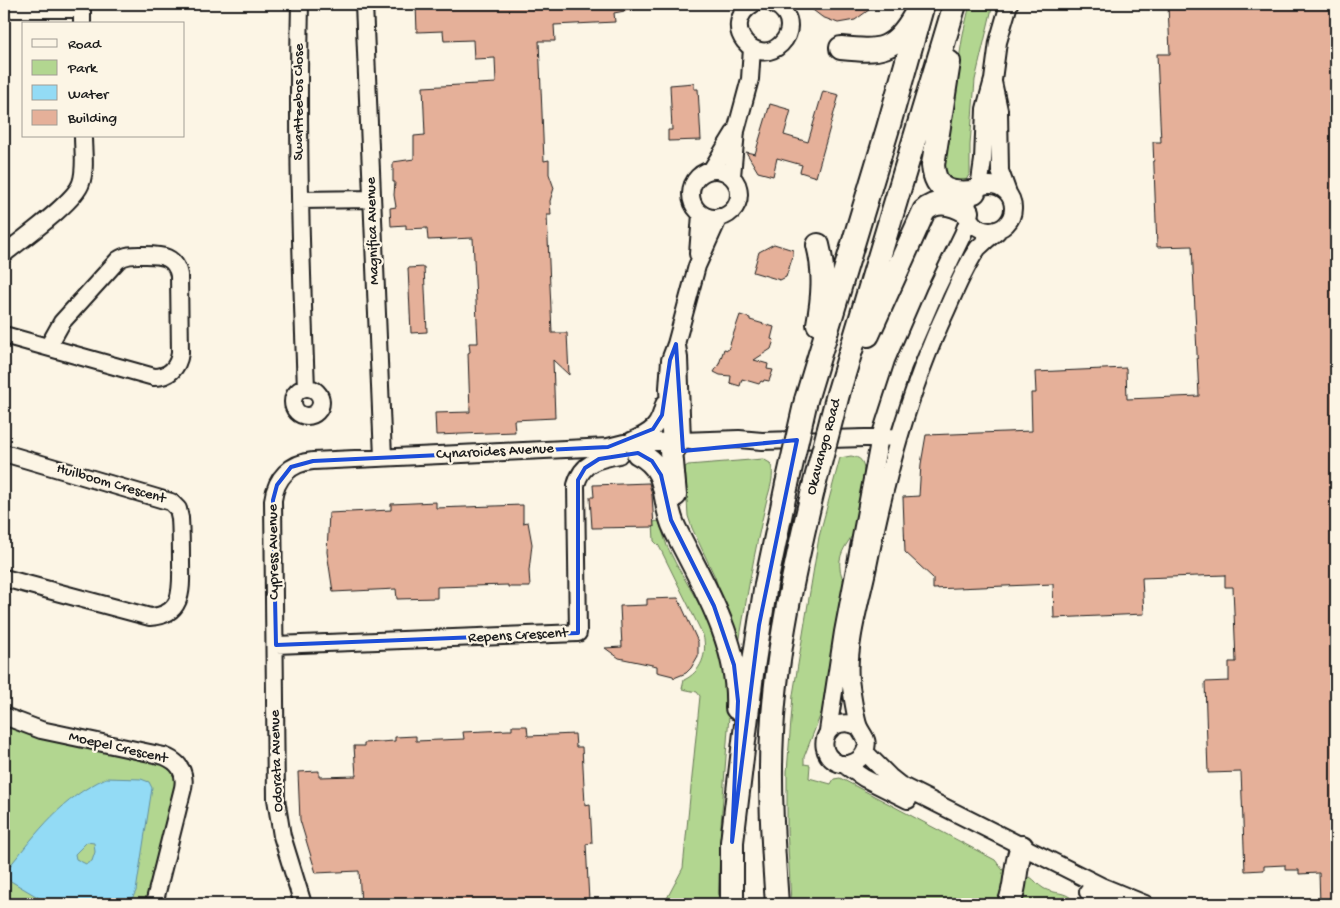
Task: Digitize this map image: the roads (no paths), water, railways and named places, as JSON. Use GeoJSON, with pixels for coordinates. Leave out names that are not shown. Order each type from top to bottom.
{"type":"FeatureCollection","features":[{"type":"Feature","properties":{"kind":"main road"},"geometry":{"type":"LineString","coordinates":[[841,48],[871,51],[887,46],[901,35],[922,4]]}},
{"type":"Feature","properties":{"kind":"main road","name":"Okavango Road"},"geometry":{"type":"LineString","coordinates":[[732,904],[732,842],[759,625],[773,546],[808,393],[888,128],[922,4]]}},
{"type":"Feature","properties":{"kind":"main road","name":"Okavango Road"},"geometry":{"type":"LineString","coordinates":[[777,904],[771,805],[772,734],[779,657],[791,585],[838,394],[954,4]]}},
{"type":"Feature","properties":{"kind":"main road"},"geometry":{"type":"LineString","coordinates":[[958,4],[933,164],[937,182],[942,188],[954,192],[972,203]]}},
{"type":"Feature","properties":{"kind":"main road"},"geometry":{"type":"LineString","coordinates":[[846,368],[861,348],[924,211],[928,206],[940,203],[959,207],[972,203]]}},
{"type":"Feature","properties":{"kind":"main road"},"geometry":{"type":"LineString","coordinates":[[808,393],[822,295],[822,265],[818,245]]}},
{"type":"Feature","properties":{"kind":"main road"},"geometry":{"type":"LineString","coordinates":[[675,446],[677,520],[684,545]]}},
{"type":"Feature","properties":{"kind":"main road"},"geometry":{"type":"LineString","coordinates":[[630,450],[652,461],[661,475],[671,520],[714,606],[736,674],[738,701],[732,842]]}},
{"type":"Feature","properties":{"kind":"main road"},"geometry":{"type":"LineString","coordinates":[[1009,904],[1014,890],[1020,851]]}},
{"type":"Feature","properties":{"kind":"street","name":"Swartteebos Close"},"geometry":{"type":"LineString","coordinates":[[300,4],[298,72],[306,388]]}},
{"type":"Feature","properties":{"kind":"street","name":"Magnifica Avenue"},"geometry":{"type":"LineString","coordinates":[[364,4],[383,458]]}},
{"type":"Feature","properties":{"kind":"street"},"geometry":{"type":"LineString","coordinates":[[753,4],[747,7],[742,14],[739,22],[739,31],[741,38],[758,50],[779,46],[784,40],[789,26],[781,7]]}},
{"type":"Feature","properties":{"kind":"street"},"geometry":{"type":"LineString","coordinates":[[1009,4],[998,42],[993,80],[985,109],[983,160],[964,234],[935,292],[903,366],[880,437],[843,632],[825,748],[828,756],[835,762],[843,764],[864,778],[1020,851],[1144,904]]}},
{"type":"Feature","properties":{"kind":"street"},"geometry":{"type":"LineString","coordinates":[[4,9],[82,12]]}},
{"type":"Feature","properties":{"kind":"street"},"geometry":{"type":"LineString","coordinates":[[732,176],[736,131],[758,50]]}},
{"type":"Feature","properties":{"kind":"street"},"geometry":{"type":"LineString","coordinates":[[843,764],[856,762],[865,752],[866,738],[859,727],[850,678],[851,654],[877,520],[890,465],[927,356],[953,296],[982,243],[1010,222],[1014,213],[1012,200],[1000,172],[999,110],[993,80]]}},
{"type":"Feature","properties":{"kind":"street"},"geometry":{"type":"LineString","coordinates":[[712,170],[736,131]]}},
{"type":"Feature","properties":{"kind":"street"},"geometry":{"type":"LineString","coordinates":[[4,254],[67,203],[79,190],[84,172],[83,138]]}},
{"type":"Feature","properties":{"kind":"street"},"geometry":{"type":"LineString","coordinates":[[712,170],[723,171],[732,176],[737,184],[739,198],[734,209],[725,216],[713,218],[701,214],[691,201],[691,189],[699,175],[712,170]]}},
{"type":"Feature","properties":{"kind":"street"},"geometry":{"type":"LineString","coordinates":[[998,231],[989,232],[981,230],[974,225],[972,203],[986,185],[994,185],[1008,192]]}},
{"type":"Feature","properties":{"kind":"street"},"geometry":{"type":"LineString","coordinates":[[300,200],[372,199]]}},
{"type":"Feature","properties":{"kind":"street"},"geometry":{"type":"LineString","coordinates":[[697,266],[701,214]]}},
{"type":"Feature","properties":{"kind":"street"},"geometry":{"type":"LineString","coordinates":[[630,450],[658,424],[662,415],[668,388],[670,360],[697,266],[720,217]]}},
{"type":"Feature","properties":{"kind":"street"},"geometry":{"type":"LineString","coordinates":[[4,335],[154,377],[169,374],[177,365],[180,354],[179,275],[176,265],[167,257],[161,255],[128,255],[118,260],[62,322],[48,347]]}},
{"type":"Feature","properties":{"kind":"street"},"geometry":{"type":"LineString","coordinates":[[675,446],[679,358],[676,344]]}},
{"type":"Feature","properties":{"kind":"street"},"geometry":{"type":"LineString","coordinates":[[668,388],[675,446]]}},
{"type":"Feature","properties":{"kind":"street","name":"Cynaroides Avenue"},"geometry":{"type":"LineString","coordinates":[[383,458],[608,447],[630,450],[675,446],[738,449],[762,441],[899,437]]}},
{"type":"Feature","properties":{"kind":"street","name":"Repens Crescent"},"geometry":{"type":"LineString","coordinates":[[276,645],[578,633],[576,486],[580,473],[585,468],[599,459],[630,450]]}},
{"type":"Feature","properties":{"kind":"street","name":"Huilboom Crescent"},"geometry":{"type":"LineString","coordinates":[[4,454],[171,502],[178,510],[180,518],[181,588],[178,601],[169,612],[150,618],[4,578]]}},
{"type":"Feature","properties":{"kind":"street","name":"Cypress Avenue"},"geometry":{"type":"LineString","coordinates":[[276,645],[274,500],[277,485],[281,478],[291,467],[305,461],[383,458]]}},
{"type":"Feature","properties":{"kind":"street","name":"Odorata Avenue"},"geometry":{"type":"LineString","coordinates":[[276,645],[276,799],[282,836],[303,904]]}},
{"type":"Feature","properties":{"kind":"street","name":"Moepel Crescent"},"geometry":{"type":"LineString","coordinates":[[4,716],[41,730],[164,756],[176,762],[180,767],[184,777],[183,788],[154,904]]}},
{"type":"Feature","properties":{"kind":"street"},"geometry":{"type":"LineString","coordinates":[[828,731],[834,726],[843,723],[851,723],[859,727]]}},
{"type":"Feature","properties":{"kind":"street"},"geometry":{"type":"LineString","coordinates":[[865,752],[900,785],[1113,904]]}},
{"type":"Feature","properties":{"kind":"water"},"geometry":{"type":"Polygon","coordinates":[[[106,778],[141,779],[149,782],[152,788],[136,891],[133,897],[121,904],[57,904],[41,899],[9,880],[9,867],[41,828],[63,806],[90,786],[106,778]],[[87,842],[75,854],[76,859],[86,864],[92,861],[95,852],[94,843],[87,842]]]}}]}
